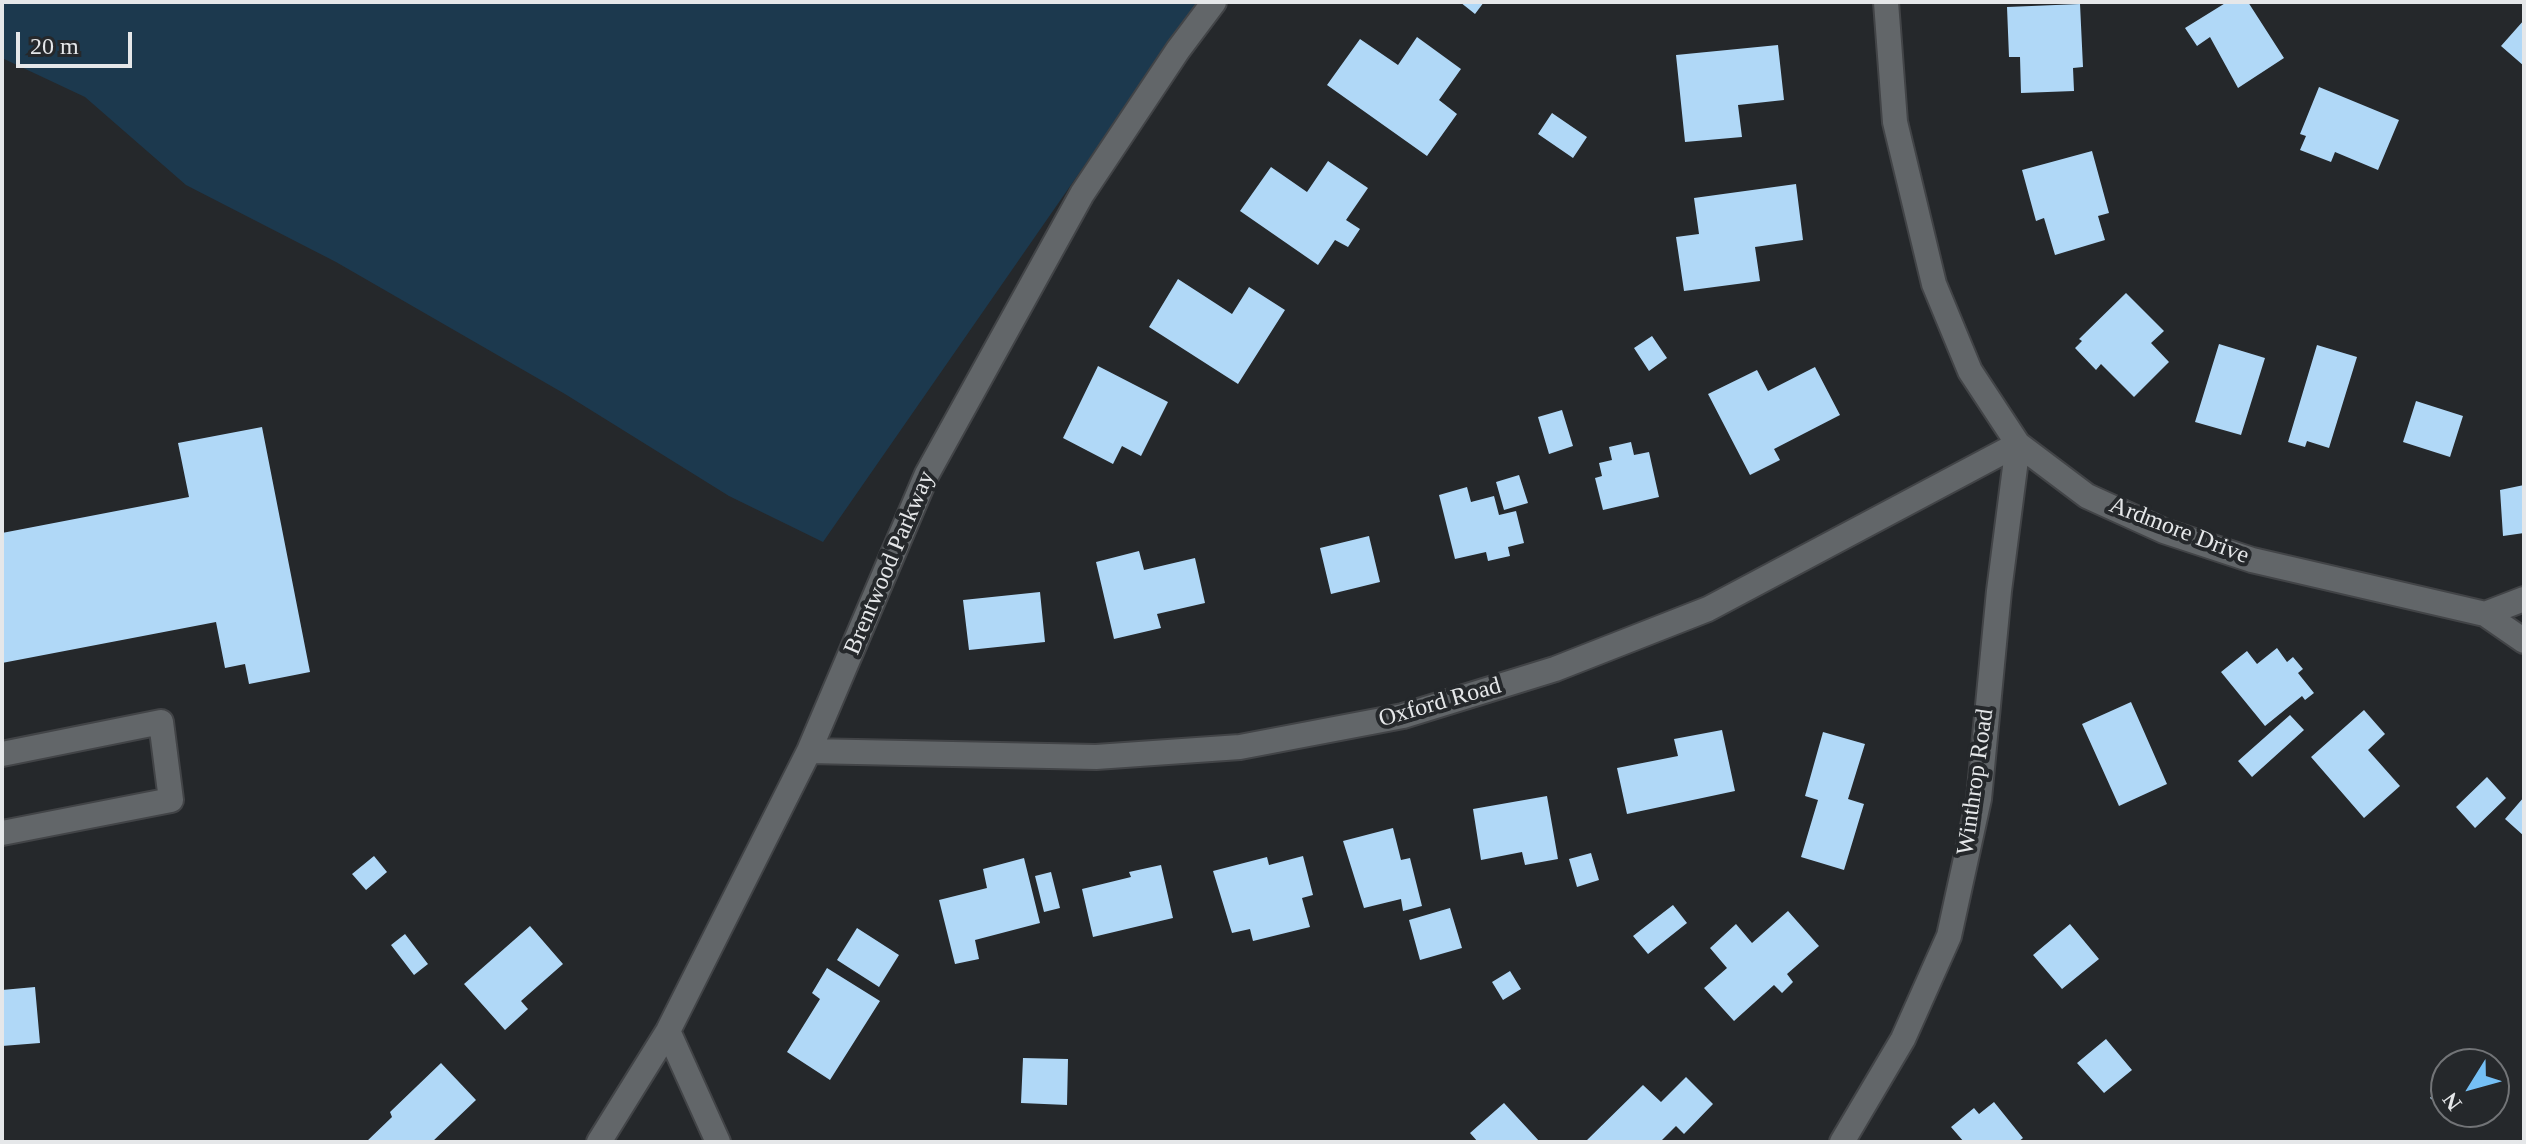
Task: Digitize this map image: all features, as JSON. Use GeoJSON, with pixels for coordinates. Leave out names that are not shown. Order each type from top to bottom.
{"type":"FeatureCollection","features":[{"type":"Feature","properties":{"kind":"street","name":"Brentwood Parkway"},"geometry":{"type":"LineString","coordinates":[[599,1142],[668,1031],[809,751],[927,474],[1082,194],[1178,50],[1214,2]]}},
{"type":"Feature","properties":{"kind":"street","name":"Ardmore Drive"},"geometry":{"type":"LineString","coordinates":[[1886,2],[1895,122],[1934,284],[1970,371],[2018,444],[2087,496],[2164,531],[2252,560],[2485,614],[2524,641]]}},
{"type":"Feature","properties":{"kind":"street","name":"Oxford Road"},"geometry":{"type":"LineString","coordinates":[[809,751],[1096,757],[1240,747],[1403,716],[1555,669],[1708,609],[2018,444]]}},
{"type":"Feature","properties":{"kind":"street","name":"Winthrop Road"},"geometry":{"type":"LineString","coordinates":[[1842,1142],[1903,1039],[1949,936],[1979,799],[1999,591],[2018,444]]}},
{"type":"Feature","properties":{"kind":"street"},"geometry":{"type":"LineString","coordinates":[[2485,614],[2524,599]]}},
{"type":"Feature","properties":{"kind":"street"},"geometry":{"type":"LineString","coordinates":[[2,754],[161,722],[171,800],[2,833]]}},
{"type":"Feature","properties":{"kind":"street"},"geometry":{"type":"LineString","coordinates":[[668,1031],[718,1142]]}},
{"type":"Feature","properties":{"kind":"shaded area"},"geometry":{"type":"Polygon","coordinates":[[[2,2],[1198,2],[823,542],[729,496],[565,394],[336,262],[186,185],[85,97],[2,58],[2,2]]]}},
{"type":"Feature","properties":{"kind":"building"},"geometry":{"type":"Polygon","coordinates":[[[1460,2],[1484,2],[1475,14],[1460,2]]]}},
{"type":"Feature","properties":{"kind":"building"},"geometry":{"type":"Polygon","coordinates":[[[2227,2],[2248,2],[2284,58],[2238,88],[2210,37],[2197,46],[2185,28],[2227,2]]]}},
{"type":"Feature","properties":{"kind":"building"},"geometry":{"type":"Polygon","coordinates":[[[2080,4],[2083,67],[2073,68],[2074,91],[2021,93],[2020,57],[2009,57],[2007,7],[2080,4]]]}},
{"type":"Feature","properties":{"kind":"building"},"geometry":{"type":"Polygon","coordinates":[[[2524,20],[2524,66],[2501,46],[2524,20]]]}},
{"type":"Feature","properties":{"kind":"building"},"geometry":{"type":"Polygon","coordinates":[[[1417,37],[1461,69],[1439,100],[1457,114],[1427,156],[1327,85],[1360,39],[1398,65],[1417,37]]]}},
{"type":"Feature","properties":{"kind":"building"},"geometry":{"type":"Polygon","coordinates":[[[1778,45],[1784,100],[1738,105],[1742,137],[1685,142],[1676,55],[1778,45]]]}},
{"type":"Feature","properties":{"kind":"building"},"geometry":{"type":"Polygon","coordinates":[[[2319,87],[2399,120],[2378,170],[2335,152],[2331,162],[2300,150],[2306,136],[2300,134],[2319,87]]]}},
{"type":"Feature","properties":{"kind":"building"},"geometry":{"type":"Polygon","coordinates":[[[1552,113],[1587,137],[1573,158],[1538,134],[1552,113]]]}},
{"type":"Feature","properties":{"kind":"building"},"geometry":{"type":"Polygon","coordinates":[[[2092,151],[2109,213],[2098,216],[2105,240],[2055,255],[2044,218],[2036,221],[2022,170],[2092,151]]]}},
{"type":"Feature","properties":{"kind":"building"},"geometry":{"type":"Polygon","coordinates":[[[1328,161],[1368,188],[1346,220],[1360,229],[1348,247],[1335,240],[1318,265],[1240,211],[1271,167],[1307,192],[1328,161]]]}},
{"type":"Feature","properties":{"kind":"building"},"geometry":{"type":"Polygon","coordinates":[[[1796,184],[1803,240],[1755,247],[1760,281],[1684,291],[1676,237],[1699,234],[1694,198],[1796,184]]]}},
{"type":"Feature","properties":{"kind":"building"},"geometry":{"type":"Polygon","coordinates":[[[1178,279],[1232,314],[1249,287],[1285,310],[1238,384],[1149,327],[1178,279]]]}},
{"type":"Feature","properties":{"kind":"building"},"geometry":{"type":"Polygon","coordinates":[[[2126,293],[2164,331],[2151,343],[2169,362],[2134,397],[2101,364],[2096,370],[2075,348],[2082,341],[2079,339],[2126,293]]]}},
{"type":"Feature","properties":{"kind":"building"},"geometry":{"type":"Polygon","coordinates":[[[1652,336],[1667,358],[1649,371],[1634,348],[1652,336]]]}},
{"type":"Feature","properties":{"kind":"building"},"geometry":{"type":"Polygon","coordinates":[[[2219,344],[2265,358],[2241,435],[2195,422],[2219,344]]]}},
{"type":"Feature","properties":{"kind":"building"},"geometry":{"type":"Polygon","coordinates":[[[2317,345],[2357,357],[2329,448],[2307,441],[2305,447],[2288,442],[2317,345]]]}},
{"type":"Feature","properties":{"kind":"building"},"geometry":{"type":"Polygon","coordinates":[[[1098,366],[1168,402],[1141,456],[1122,446],[1113,464],[1063,438],[1098,366]]]}},
{"type":"Feature","properties":{"kind":"building"},"geometry":{"type":"Polygon","coordinates":[[[1815,367],[1840,415],[1774,449],[1780,460],[1750,475],[1708,394],[1757,370],[1768,391],[1815,367]]]}},
{"type":"Feature","properties":{"kind":"building"},"geometry":{"type":"Polygon","coordinates":[[[2416,401],[2463,416],[2450,457],[2403,442],[2416,401]]]}},
{"type":"Feature","properties":{"kind":"building"},"geometry":{"type":"Polygon","coordinates":[[[1562,410],[1573,446],[1549,454],[1538,417],[1562,410]]]}},
{"type":"Feature","properties":{"kind":"building"},"geometry":{"type":"Polygon","coordinates":[[[262,427],[310,672],[249,684],[245,664],[225,668],[216,622],[2,663],[2,533],[189,497],[178,443],[262,427]]]}},
{"type":"Feature","properties":{"kind":"building"},"geometry":{"type":"Polygon","coordinates":[[[1631,442],[1634,455],[1649,452],[1659,497],[1603,510],[1595,478],[1602,476],[1599,463],[1612,460],[1609,447],[1631,442]]]}},
{"type":"Feature","properties":{"kind":"building"},"geometry":{"type":"Polygon","coordinates":[[[1519,475],[1528,503],[1504,510],[1496,482],[1519,475]]]}},
{"type":"Feature","properties":{"kind":"building"},"geometry":{"type":"Polygon","coordinates":[[[2524,485],[2524,533],[2503,536],[2500,490],[2524,485]]]}},
{"type":"Feature","properties":{"kind":"building"},"geometry":{"type":"Polygon","coordinates":[[[1467,487],[1471,502],[1494,496],[1499,515],[1516,511],[1524,543],[1508,547],[1510,556],[1488,561],[1486,552],[1455,559],[1439,495],[1467,487]]]}},
{"type":"Feature","properties":{"kind":"building"},"geometry":{"type":"Polygon","coordinates":[[[1369,536],[1380,582],[1331,594],[1320,548],[1369,536]]]}},
{"type":"Feature","properties":{"kind":"building"},"geometry":{"type":"Polygon","coordinates":[[[1139,551],[1144,570],[1195,558],[1205,603],[1157,614],[1161,628],[1114,639],[1096,562],[1139,551]]]}},
{"type":"Feature","properties":{"kind":"building"},"geometry":{"type":"Polygon","coordinates":[[[1040,592],[1045,642],[969,650],[963,600],[1040,592]]]}},
{"type":"Feature","properties":{"kind":"building"},"geometry":{"type":"Polygon","coordinates":[[[2277,648],[2287,662],[2293,657],[2303,669],[2298,673],[2314,693],[2305,700],[2302,696],[2265,726],[2221,672],[2247,651],[2257,664],[2277,648]]]}},
{"type":"Feature","properties":{"kind":"building"},"geometry":{"type":"Polygon","coordinates":[[[2131,702],[2167,784],[2119,806],[2082,724],[2131,702]]]}},
{"type":"Feature","properties":{"kind":"building"},"geometry":{"type":"Polygon","coordinates":[[[2364,710],[2385,734],[2368,750],[2400,786],[2364,818],[2311,757],[2364,710]]]}},
{"type":"Feature","properties":{"kind":"building"},"geometry":{"type":"Polygon","coordinates":[[[2290,715],[2304,730],[2252,777],[2238,761],[2290,715]]]}},
{"type":"Feature","properties":{"kind":"building"},"geometry":{"type":"Polygon","coordinates":[[[1722,730],[1735,791],[1627,814],[1617,768],[1678,756],[1674,739],[1722,730]]]}},
{"type":"Feature","properties":{"kind":"building"},"geometry":{"type":"Polygon","coordinates":[[[1823,732],[1865,744],[1848,799],[1864,804],[1844,870],[1801,857],[1818,800],[1805,796],[1823,732]]]}},
{"type":"Feature","properties":{"kind":"building"},"geometry":{"type":"Polygon","coordinates":[[[2487,777],[2506,798],[2475,828],[2456,807],[2487,777]]]}},
{"type":"Feature","properties":{"kind":"building"},"geometry":{"type":"Polygon","coordinates":[[[1547,796],[1558,859],[1525,865],[1522,852],[1481,860],[1473,809],[1547,796]]]}},
{"type":"Feature","properties":{"kind":"building"},"geometry":{"type":"Polygon","coordinates":[[[2524,797],[2524,836],[2505,819],[2524,797]]]}},
{"type":"Feature","properties":{"kind":"building"},"geometry":{"type":"Polygon","coordinates":[[[1393,828],[1401,860],[1410,858],[1422,906],[1403,911],[1401,899],[1364,908],[1343,841],[1393,828]]]}},
{"type":"Feature","properties":{"kind":"building"},"geometry":{"type":"Polygon","coordinates":[[[1591,853],[1599,880],[1577,887],[1569,859],[1591,853]]]}},
{"type":"Feature","properties":{"kind":"building"},"geometry":{"type":"Polygon","coordinates":[[[374,856],[387,872],[366,890],[352,874],[374,856]]]}},
{"type":"Feature","properties":{"kind":"building"},"geometry":{"type":"Polygon","coordinates":[[[1303,856],[1313,895],[1302,898],[1310,927],[1253,941],[1250,929],[1232,933],[1213,871],[1267,857],[1269,865],[1303,856]]]}},
{"type":"Feature","properties":{"kind":"building"},"geometry":{"type":"Polygon","coordinates":[[[1024,858],[1040,923],[975,940],[979,959],[955,964],[939,900],[987,888],[983,869],[1024,858]]]}},
{"type":"Feature","properties":{"kind":"building"},"geometry":{"type":"Polygon","coordinates":[[[1161,865],[1173,918],[1093,937],[1082,889],[1131,877],[1129,872],[1161,865]]]}},
{"type":"Feature","properties":{"kind":"building"},"geometry":{"type":"Polygon","coordinates":[[[1051,872],[1060,908],[1044,912],[1035,876],[1051,872]]]}},
{"type":"Feature","properties":{"kind":"building"},"geometry":{"type":"Polygon","coordinates":[[[1673,905],[1687,923],[1648,954],[1633,936],[1673,905]]]}},
{"type":"Feature","properties":{"kind":"building"},"geometry":{"type":"Polygon","coordinates":[[[1450,908],[1462,948],[1420,960],[1409,920],[1450,908]]]}},
{"type":"Feature","properties":{"kind":"building"},"geometry":{"type":"Polygon","coordinates":[[[1788,911],[1819,946],[1787,974],[1793,982],[1782,993],[1774,985],[1734,1021],[1704,988],[1727,968],[1710,948],[1736,924],[1752,943],[1788,911]]]}},
{"type":"Feature","properties":{"kind":"building"},"geometry":{"type":"Polygon","coordinates":[[[2070,924],[2099,959],[2062,989],[2033,955],[2070,924]]]}},
{"type":"Feature","properties":{"kind":"building"},"geometry":{"type":"Polygon","coordinates":[[[530,926],[563,964],[521,1001],[528,1009],[505,1030],[464,984],[530,926]]]}},
{"type":"Feature","properties":{"kind":"building"},"geometry":{"type":"Polygon","coordinates":[[[857,928],[899,955],[879,987],[837,960],[857,928]]]}},
{"type":"Feature","properties":{"kind":"building"},"geometry":{"type":"Polygon","coordinates":[[[405,934],[428,964],[414,975],[391,945],[405,934]]]}},
{"type":"Feature","properties":{"kind":"building"},"geometry":{"type":"Polygon","coordinates":[[[827,968],[880,1001],[830,1080],[787,1052],[820,999],[812,993],[827,968]]]}},
{"type":"Feature","properties":{"kind":"building"},"geometry":{"type":"Polygon","coordinates":[[[1510,971],[1521,989],[1503,1000],[1492,982],[1510,971]]]}},
{"type":"Feature","properties":{"kind":"building"},"geometry":{"type":"Polygon","coordinates":[[[35,987],[40,1043],[2,1046],[2,990],[35,987]]]}},
{"type":"Feature","properties":{"kind":"building"},"geometry":{"type":"Polygon","coordinates":[[[2106,1039],[2132,1070],[2104,1093],[2077,1063],[2106,1039]]]}},
{"type":"Feature","properties":{"kind":"building"},"geometry":{"type":"Polygon","coordinates":[[[1023,1058],[1068,1059],[1067,1105],[1021,1103],[1023,1058]]]}},
{"type":"Feature","properties":{"kind":"building"},"geometry":{"type":"Polygon","coordinates":[[[441,1063],[476,1100],[432,1142],[366,1142],[392,1117],[390,1112],[441,1063]]]}},
{"type":"Feature","properties":{"kind":"building"},"geometry":{"type":"Polygon","coordinates":[[[1686,1077],[1713,1104],[1684,1134],[1676,1126],[1660,1142],[1585,1142],[1643,1085],[1661,1102],[1686,1077]]]}},
{"type":"Feature","properties":{"kind":"building"},"geometry":{"type":"Polygon","coordinates":[[[1994,1102],[2023,1138],[2018,1142],[1964,1142],[1951,1127],[1974,1108],[1979,1114],[1994,1102]]]}},
{"type":"Feature","properties":{"kind":"building"},"geometry":{"type":"Polygon","coordinates":[[[1504,1103],[1540,1142],[1478,1142],[1470,1133],[1504,1103]]]}}]}
